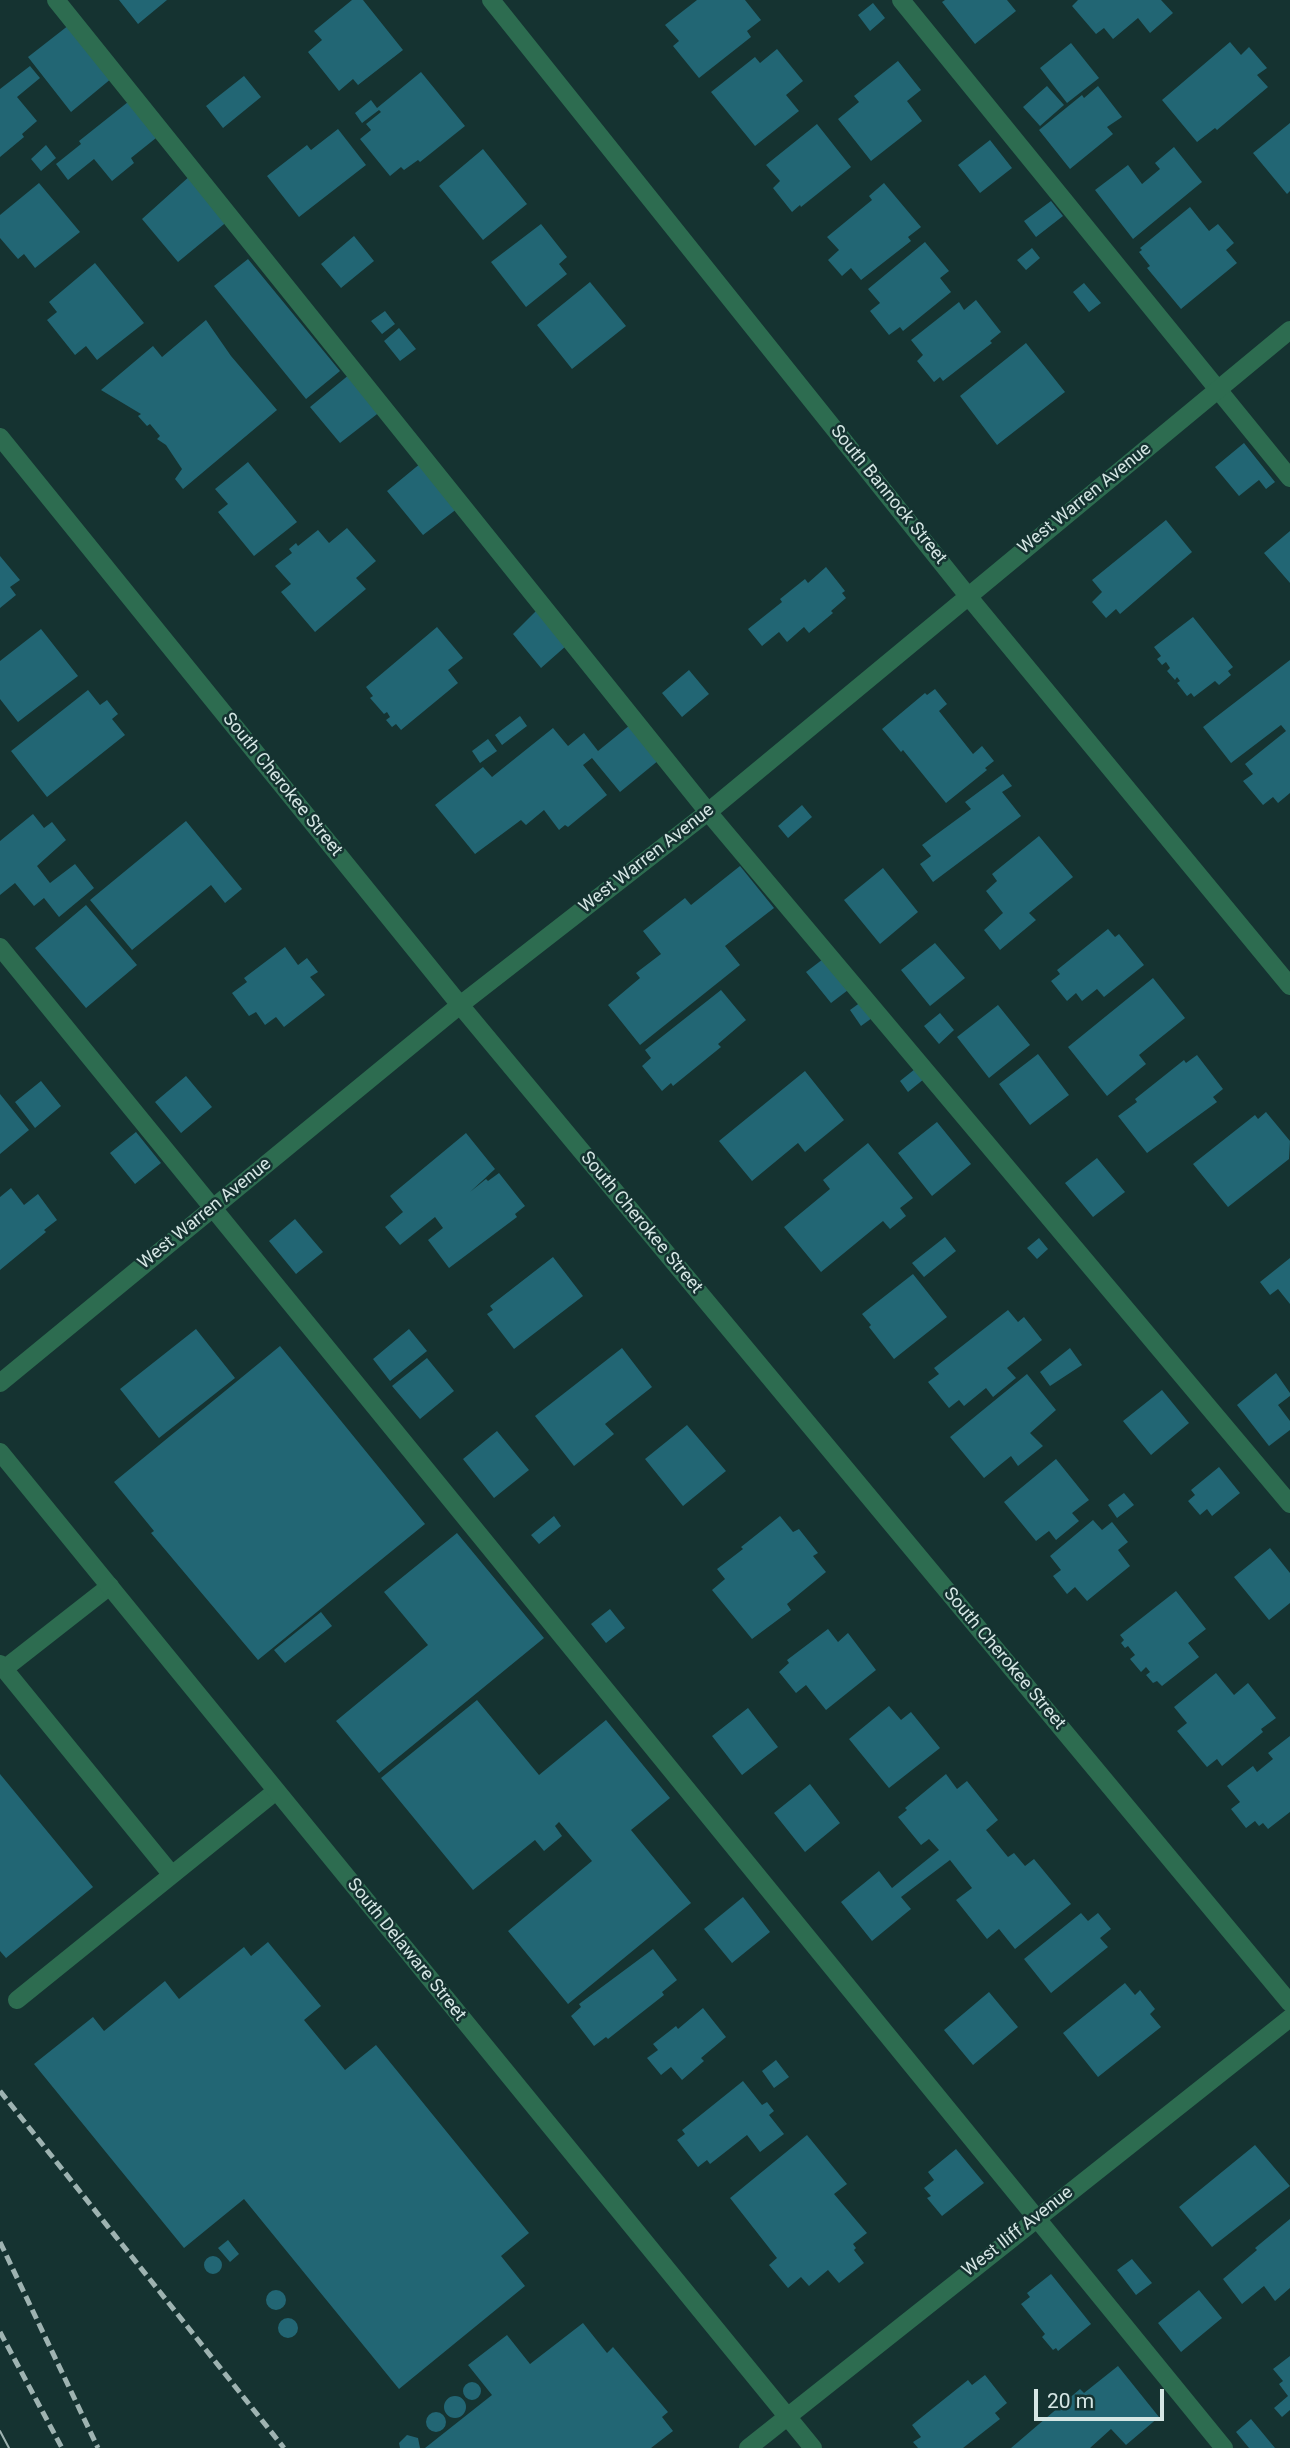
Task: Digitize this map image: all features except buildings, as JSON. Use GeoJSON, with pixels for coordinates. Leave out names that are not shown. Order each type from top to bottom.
{"type":"FeatureCollection","features":[{"type":"Feature","properties":{"kind":"street"},"geometry":{"type":"LineString","coordinates":[[56,0],[708,813],[1290,1504]]}},
{"type":"Feature","properties":{"kind":"street","name":"South Bannock Street"},"geometry":{"type":"LineString","coordinates":[[491,0],[968,596],[1290,986]]}},
{"type":"Feature","properties":{"kind":"street"},"geometry":{"type":"LineString","coordinates":[[901,0],[1290,478]]}},
{"type":"Feature","properties":{"kind":"street","name":"West Warren Avenue"},"geometry":{"type":"LineString","coordinates":[[0,1383],[460,1005],[708,813],[1290,330]]}},
{"type":"Feature","properties":{"kind":"street","name":"South Cherokee Street"},"geometry":{"type":"LineString","coordinates":[[0,437],[460,1005],[1290,2003]]}},
{"type":"Feature","properties":{"kind":"street"},"geometry":{"type":"LineString","coordinates":[[0,947],[1224,2448]]}},
{"type":"Feature","properties":{"kind":"street","name":"South Delaware Street"},"geometry":{"type":"LineString","coordinates":[[0,1452],[813,2448]]}},
{"type":"Feature","properties":{"kind":"street"},"geometry":{"type":"LineString","coordinates":[[110,1586],[2,1667],[172,1875]]}},
{"type":"Feature","properties":{"kind":"street"},"geometry":{"type":"LineString","coordinates":[[17,2000],[276,1791]]}},
{"type":"Feature","properties":{"kind":"street","name":"West Iliff Avenue"},"geometry":{"type":"LineString","coordinates":[[748,2448],[1290,2018]]}},
{"type":"Feature","properties":{"kind":"tram line"},"geometry":{"type":"LineString","coordinates":[[0,2431],[9,2448]]}},
{"type":"Feature","properties":{"kind":"railway"},"geometry":{"type":"LineString","coordinates":[[0,2091],[284,2448]]}},
{"type":"Feature","properties":{"kind":"railway"},"geometry":{"type":"LineString","coordinates":[[0,2242],[98,2448]]}},
{"type":"Feature","properties":{"kind":"railway"},"geometry":{"type":"LineString","coordinates":[[0,2332],[62,2448]]}}]}
